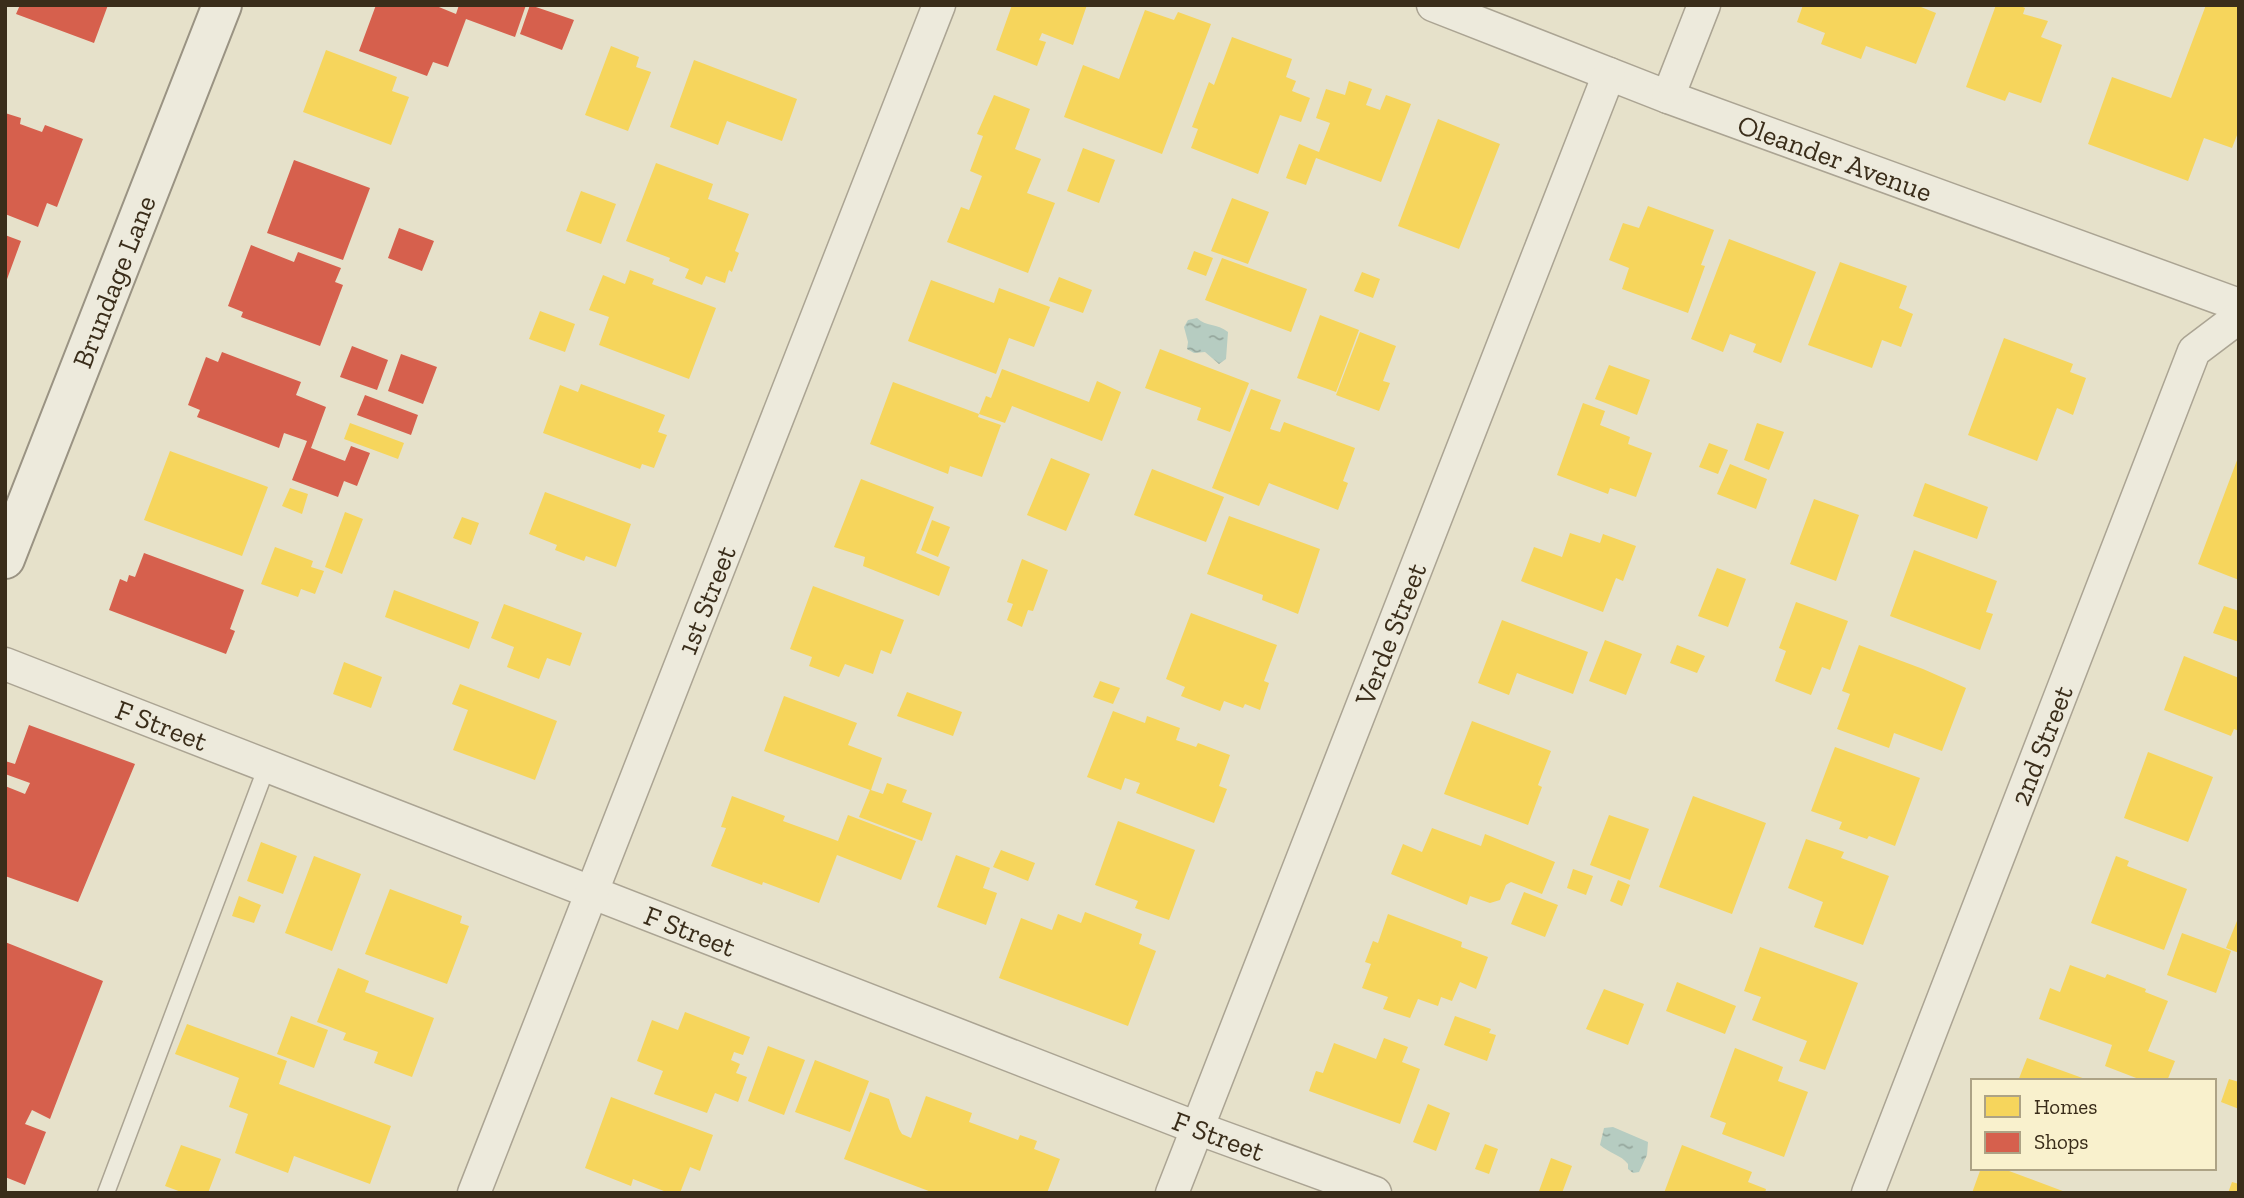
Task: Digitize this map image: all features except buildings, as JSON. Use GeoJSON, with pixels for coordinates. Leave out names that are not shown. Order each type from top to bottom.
{"type":"FeatureCollection","features":[{"type":"Feature","properties":{"kind":"main road","name":"Brundage Lane"},"geometry":{"type":"LineString","coordinates":[[5,559],[222,5]]}},
{"type":"Feature","properties":{"kind":"street","name":"1st Street"},"geometry":{"type":"LineString","coordinates":[[474,1193],[939,5]]}},
{"type":"Feature","properties":{"kind":"street","name":"Oleander Avenue"},"geometry":{"type":"LineString","coordinates":[[1433,5],[1668,97],[2239,305]]}},
{"type":"Feature","properties":{"kind":"street"},"geometry":{"type":"LineString","coordinates":[[1668,97],[1704,5]]}},
{"type":"Feature","properties":{"kind":"street","name":"Verde Street"},"geometry":{"type":"LineString","coordinates":[[1172,1193],[1609,74]]}},
{"type":"Feature","properties":{"kind":"street","name":"2nd Street"},"geometry":{"type":"LineString","coordinates":[[1868,1193],[2194,351],[2239,317]]}},
{"type":"Feature","properties":{"kind":"street","name":"F Street"},"geometry":{"type":"LineString","coordinates":[[5,664],[1197,1128],[1375,1193]]}},
{"type":"Feature","properties":{"kind":"lane"},"geometry":{"type":"LineString","coordinates":[[106,1193],[267,766]]}},
{"type":"Feature","properties":{"kind":"water"},"geometry":{"type":"Polygon","coordinates":[[[1197,318],[1228,332],[1226,359],[1219,364],[1205,352],[1194,353],[1187,349],[1184,327],[1188,320],[1197,318]]]}},
{"type":"Feature","properties":{"kind":"water"},"geometry":{"type":"Polygon","coordinates":[[[1613,1127],[1648,1142],[1647,1155],[1639,1172],[1633,1173],[1625,1161],[1600,1145],[1604,1128],[1613,1127]]]}}]}
